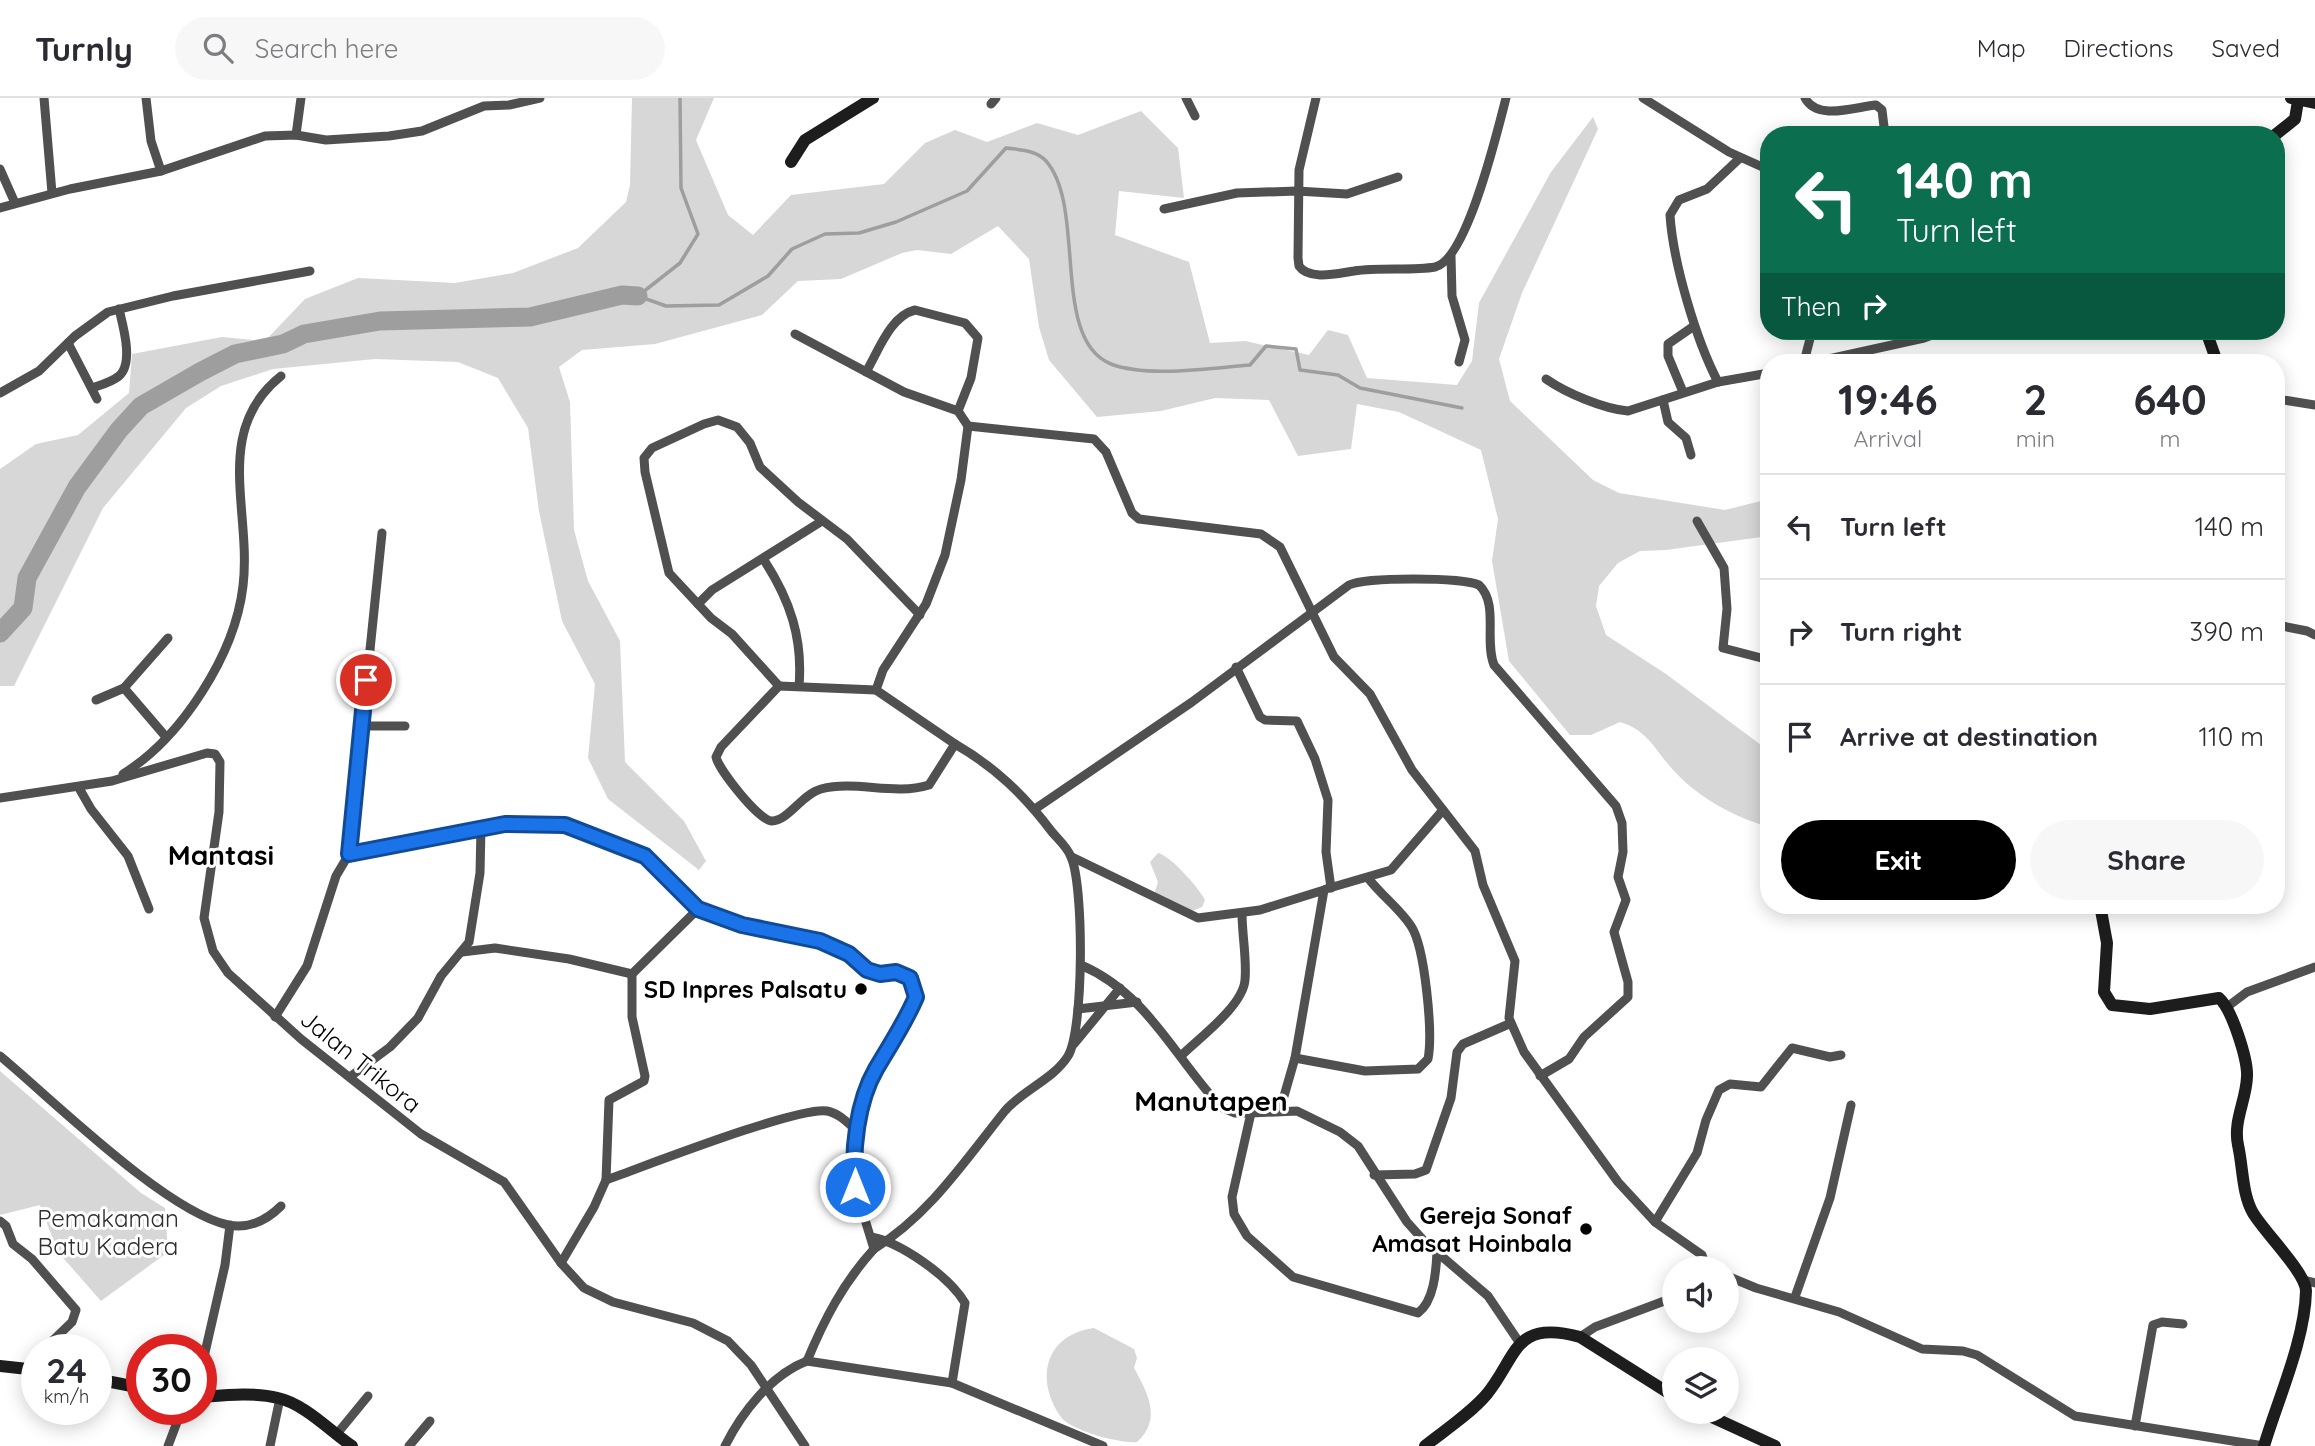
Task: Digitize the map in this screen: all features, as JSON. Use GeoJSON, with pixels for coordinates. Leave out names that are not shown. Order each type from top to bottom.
{"type":"FeatureCollection","features":[{"type":"Feature","properties":{"kind":"street"},"geometry":{"type":"LineString","coordinates":[[44,98],[52,193]]}},
{"type":"Feature","properties":{"kind":"street"},"geometry":{"type":"LineString","coordinates":[[146,98],[151,141],[161,172]]}},
{"type":"Feature","properties":{"kind":"street"},"geometry":{"type":"LineString","coordinates":[[296,135],[301,98]]}},
{"type":"Feature","properties":{"kind":"street"},"geometry":{"type":"LineString","coordinates":[[0,208],[52,193],[161,172],[265,136],[296,135],[326,140],[389,136],[422,131],[483,102],[509,105],[540,98]]}},
{"type":"Feature","properties":{"kind":"street"},"geometry":{"type":"LineString","coordinates":[[791,162],[805,140],[873,98]]}},
{"type":"Feature","properties":{"kind":"street"},"geometry":{"type":"LineString","coordinates":[[1186,98],[1195,116]]}},
{"type":"Feature","properties":{"kind":"street"},"geometry":{"type":"LineString","coordinates":[[1316,98],[1300,160],[1297,191],[1299,267],[1306,273],[1434,267],[1451,256]]}},
{"type":"Feature","properties":{"kind":"street"},"geometry":{"type":"LineString","coordinates":[[1459,362],[1465,340],[1452,296],[1451,256],[1482,185],[1506,98]]}},
{"type":"Feature","properties":{"kind":"street"},"geometry":{"type":"LineString","coordinates":[[1643,98],[1740,158],[1760,166]]}},
{"type":"Feature","properties":{"kind":"street"},"geometry":{"type":"LineString","coordinates":[[1805,98],[1814,109],[1825,111],[1876,105],[1882,110],[1884,126]]}},
{"type":"Feature","properties":{"kind":"street"},"geometry":{"type":"LineString","coordinates":[[2285,127],[2295,119],[2295,100],[2315,103]]}},
{"type":"Feature","properties":{"kind":"street"},"geometry":{"type":"LineString","coordinates":[[1718,382],[1703,355],[1694,326],[1671,213],[1679,200],[1707,189],[1740,158]]}},
{"type":"Feature","properties":{"kind":"street"},"geometry":{"type":"LineString","coordinates":[[0,169],[15,202]]}},
{"type":"Feature","properties":{"kind":"street"},"geometry":{"type":"LineString","coordinates":[[1164,209],[1237,193],[1297,191],[1347,194],[1398,177]]}},
{"type":"Feature","properties":{"kind":"street"},"geometry":{"type":"LineString","coordinates":[[0,393],[39,371],[103,315],[118,309],[310,271]]}},
{"type":"Feature","properties":{"kind":"street"},"geometry":{"type":"LineString","coordinates":[[92,388],[117,378],[123,371],[126,349],[118,309]]}},
{"type":"Feature","properties":{"kind":"street"},"geometry":{"type":"LineString","coordinates":[[866,372],[895,322],[907,311],[915,310],[965,323],[978,338],[971,378],[958,411]]}},
{"type":"Feature","properties":{"kind":"street"},"geometry":{"type":"LineString","coordinates":[[1683,392],[1668,356],[1668,344],[1694,326]]}},
{"type":"Feature","properties":{"kind":"street"},"geometry":{"type":"LineString","coordinates":[[795,334],[904,391],[958,411],[968,426],[961,480],[945,555],[920,615],[883,670],[876,690]]}},
{"type":"Feature","properties":{"kind":"street"},"geometry":{"type":"LineString","coordinates":[[1852,354],[1915,340]]}},
{"type":"Feature","properties":{"kind":"street"},"geometry":{"type":"LineString","coordinates":[[68,343],[97,399]]}},
{"type":"Feature","properties":{"kind":"street"},"geometry":{"type":"LineString","coordinates":[[1546,379],[1560,389],[1615,410],[1628,411],[1718,382],[1760,375]]}},
{"type":"Feature","properties":{"kind":"street"},"geometry":{"type":"LineString","coordinates":[[112,781],[145,760],[193,705],[236,621],[245,564],[240,441],[248,415],[270,385],[281,376]]}},
{"type":"Feature","properties":{"kind":"street"},"geometry":{"type":"LineString","coordinates":[[1663,400],[1668,422],[1686,438],[1691,455]]}},
{"type":"Feature","properties":{"kind":"street"},"geometry":{"type":"LineString","coordinates":[[2285,400],[2315,405]]}},
{"type":"Feature","properties":{"kind":"street"},"geometry":{"type":"LineString","coordinates":[[779,686],[732,634],[675,580],[666,563],[645,472],[644,458],[652,448],[704,424],[718,420],[731,424],[746,435],[760,467],[847,539],[920,615]]}},
{"type":"Feature","properties":{"kind":"street"},"geometry":{"type":"LineString","coordinates":[[968,426],[1085,437],[1098,442],[1111,462],[1136,517],[1167,525],[1229,529],[1269,537],[1283,552],[1311,614],[1335,657],[1370,694],[1412,771],[1475,850],[1486,892],[1511,945],[1515,969],[1508,1006],[1509,1024],[1540,1076],[1618,1182],[1655,1222],[1703,1256]]}},
{"type":"Feature","properties":{"kind":"street"},"geometry":{"type":"LineString","coordinates":[[698,604],[712,590],[764,560],[822,521]]}},
{"type":"Feature","properties":{"kind":"street"},"geometry":{"type":"LineString","coordinates":[[1697,521],[1724,568],[1727,609],[1723,648],[1760,658]]}},
{"type":"Feature","properties":{"kind":"street"},"geometry":{"type":"LineString","coordinates":[[275,1017],[307,966],[336,876],[349,854],[382,533]]}},
{"type":"Feature","properties":{"kind":"street"},"geometry":{"type":"LineString","coordinates":[[764,560],[782,587],[794,619],[800,652],[799,686]]}},
{"type":"Feature","properties":{"kind":"street"},"geometry":{"type":"LineString","coordinates":[[1035,809],[1192,702],[1236,667],[1360,580],[1457,581],[1479,584],[1489,599],[1489,648],[1494,665],[1619,810],[1623,852],[1618,877],[1626,900],[1614,932],[1628,982],[1628,998],[1584,1037],[1569,1059],[1540,1076]]}},
{"type":"Feature","properties":{"kind":"street"},"geometry":{"type":"LineString","coordinates":[[2285,627],[2315,635]]}},
{"type":"Feature","properties":{"kind":"street"},"geometry":{"type":"LineString","coordinates":[[96,700],[124,688],[168,638]]}},
{"type":"Feature","properties":{"kind":"street"},"geometry":{"type":"LineString","coordinates":[[1236,667],[1260,717],[1265,720],[1297,721],[1315,759],[1328,800],[1328,889],[1295,1058],[1280,1110]]}},
{"type":"Feature","properties":{"kind":"street"},"geometry":{"type":"LineString","coordinates":[[955,744],[941,770],[929,785],[909,789],[825,788],[807,795],[781,819],[766,820],[757,813],[716,757],[721,747],[779,686],[876,690],[996,770],[1035,809],[1072,857],[1190,917],[1205,918],[1242,913],[1368,878],[1397,866],[1443,810]]}},
{"type":"Feature","properties":{"kind":"street"},"geometry":{"type":"LineString","coordinates":[[124,688],[166,737]]}},
{"type":"Feature","properties":{"kind":"street"},"geometry":{"type":"LineString","coordinates":[[361,726],[405,726]]}},
{"type":"Feature","properties":{"kind":"street","name":"Jalan Trikora"},"geometry":{"type":"LineString","coordinates":[[0,799],[112,781],[207,753],[218,757],[219,811],[205,901],[206,932],[213,951],[228,973],[275,1017],[421,1134],[492,1172],[504,1182],[573,1278],[596,1295],[711,1331],[740,1352],[805,1446]]}},
{"type":"Feature","properties":{"kind":"street"},"geometry":{"type":"LineString","coordinates":[[79,788],[83,798],[128,856],[149,909]]}},
{"type":"Feature","properties":{"kind":"street"},"geometry":{"type":"LineString","coordinates":[[349,854],[520,822],[565,825],[628,847],[650,861],[698,909],[742,925],[820,941],[849,954],[867,970],[880,974],[896,972],[910,978],[916,997],[870,1082],[853,1165],[855,1187],[874,1250]]}},
{"type":"Feature","properties":{"kind":"street"},"geometry":{"type":"LineString","coordinates":[[351,1076],[390,1048],[418,1018],[441,976],[462,952],[474,929],[480,873],[481,828]]}},
{"type":"Feature","properties":{"kind":"street"},"geometry":{"type":"LineString","coordinates":[[1072,857],[1081,965],[1073,1046]]}},
{"type":"Feature","properties":{"kind":"street"},"geometry":{"type":"LineString","coordinates":[[1295,1058],[1377,1071],[1418,1069],[1428,1059],[1429,1020],[1413,929],[1368,878]]}},
{"type":"Feature","properties":{"kind":"street"},"geometry":{"type":"LineString","coordinates":[[561,1263],[594,1207],[606,1180],[609,1100],[643,1081],[645,1076],[632,1017],[632,974],[698,909]]}},
{"type":"Feature","properties":{"kind":"street"},"geometry":{"type":"LineString","coordinates":[[1181,1056],[1223,1016],[1243,989],[1245,978],[1242,913]]}},
{"type":"Feature","properties":{"kind":"street"},"geometry":{"type":"LineString","coordinates":[[1739,1281],[1839,1312],[1922,1349],[1963,1351],[1977,1355],[2066,1412],[2135,1426],[2264,1446],[2299,1332],[2306,1289],[2310,1281],[2250,1207],[2236,1127],[2247,1077],[2227,1007],[2219,998],[2150,1009],[2112,1005],[2104,992],[2108,943],[2102,914]]}},
{"type":"Feature","properties":{"kind":"street"},"geometry":{"type":"LineString","coordinates":[[462,952],[495,948],[569,959],[632,974]]}},
{"type":"Feature","properties":{"kind":"street"},"geometry":{"type":"LineString","coordinates":[[1081,965],[1120,988],[1137,1002],[1221,1107],[1235,1112],[1251,1113],[1297,1111],[1340,1132],[1358,1146],[1374,1175],[1407,1222],[1488,1296],[1519,1342]]}},
{"type":"Feature","properties":{"kind":"street"},"geometry":{"type":"LineString","coordinates":[[2227,1007],[2247,992],[2315,967]]}},
{"type":"Feature","properties":{"kind":"street"},"geometry":{"type":"LineString","coordinates":[[807,1361],[835,1300],[852,1274],[874,1250],[929,1205],[971,1158],[1006,1110],[1055,1070],[1120,988]]}},
{"type":"Feature","properties":{"kind":"street"},"geometry":{"type":"LineString","coordinates":[[1078,1009],[1137,1002]]}},
{"type":"Feature","properties":{"kind":"street"},"geometry":{"type":"LineString","coordinates":[[1374,1175],[1415,1174],[1426,1170],[1451,1098],[1457,1052],[1463,1044],[1509,1024]]}},
{"type":"Feature","properties":{"kind":"street"},"geometry":{"type":"LineString","coordinates":[[1655,1222],[1697,1153],[1710,1109],[1722,1087],[1730,1084],[1761,1087],[1791,1048],[1830,1057],[1841,1055]]}},
{"type":"Feature","properties":{"kind":"street"},"geometry":{"type":"LineString","coordinates":[[0,1056],[146,1178],[204,1216],[230,1225],[256,1224],[281,1206]]}},
{"type":"Feature","properties":{"kind":"street"},"geometry":{"type":"LineString","coordinates":[[1795,1297],[1830,1198],[1851,1105]]}},
{"type":"Feature","properties":{"kind":"street"},"geometry":{"type":"LineString","coordinates":[[606,1180],[761,1126],[818,1111],[830,1112],[858,1132]]}},
{"type":"Feature","properties":{"kind":"street"},"geometry":{"type":"LineString","coordinates":[[1251,1113],[1236,1176],[1233,1208],[1247,1236],[1282,1270],[1311,1284],[1418,1313],[1426,1304],[1431,1291],[1437,1252]]}},
{"type":"Feature","properties":{"kind":"street"},"geometry":{"type":"LineString","coordinates":[[0,1221],[6,1226],[13,1244],[32,1259],[76,1310],[72,1322],[60,1334]]}},
{"type":"Feature","properties":{"kind":"street"},"geometry":{"type":"LineString","coordinates":[[209,1334],[225,1265],[230,1225]]}},
{"type":"Feature","properties":{"kind":"street"},"geometry":{"type":"LineString","coordinates":[[871,1237],[889,1240],[931,1269],[965,1303],[952,1383]]}},
{"type":"Feature","properties":{"kind":"street"},"geometry":{"type":"LineString","coordinates":[[1580,1337],[1595,1327],[1662,1302]]}},
{"type":"Feature","properties":{"kind":"street"},"geometry":{"type":"LineString","coordinates":[[2135,1426],[2153,1325],[2162,1322],[2183,1325]]}},
{"type":"Feature","properties":{"kind":"street"},"geometry":{"type":"LineString","coordinates":[[1425,1446],[1486,1395],[1519,1342],[1549,1333],[1580,1337],[1662,1389]]}},
{"type":"Feature","properties":{"kind":"street"},"geometry":{"type":"LineString","coordinates":[[725,1446],[766,1387],[793,1366],[807,1361],[952,1383],[1103,1446]]}},
{"type":"Feature","properties":{"kind":"street"},"geometry":{"type":"LineString","coordinates":[[0,1366],[21,1368]]}},
{"type":"Feature","properties":{"kind":"street"},"geometry":{"type":"LineString","coordinates":[[217,1396],[281,1398],[352,1446]]}},
{"type":"Feature","properties":{"kind":"street"},"geometry":{"type":"LineString","coordinates":[[336,1435],[369,1396]]}},
{"type":"Feature","properties":{"kind":"street"},"geometry":{"type":"LineString","coordinates":[[270,1446],[281,1398]]}},
{"type":"Feature","properties":{"kind":"street"},"geometry":{"type":"LineString","coordinates":[[409,1446],[430,1422]]}},
{"type":"Feature","properties":{"kind":"street"},"geometry":{"type":"LineString","coordinates":[[1723,1424],[1769,1445]]}},
{"type":"Feature","properties":{"kind":"street"},"geometry":{"type":"LineString","coordinates":[[168,1446],[177,1425]]}},
{"type":"Feature","properties":{"kind":"street"},"geometry":{"type":"LineString","coordinates":[[2184,1434],[2185,1446]]}},
{"type":"Feature","properties":{"kind":"green space"},"geometry":{"type":"Polygon","coordinates":[[[632,98],[714,98],[696,140],[728,215],[753,235],[791,195],[884,184],[925,143],[955,130],[987,142],[1037,123],[1078,135],[1141,111],[1178,148],[1184,198],[1119,191],[1115,235],[1189,262],[1210,343],[1245,341],[1309,355],[1328,330],[1348,335],[1367,378],[1457,385],[1472,361],[1479,303],[1551,172],[1593,117],[1598,129],[1522,293],[1499,359],[1510,401],[1593,480],[1619,493],[1725,510],[1760,501],[1760,537],[1640,551],[1618,563],[1599,586],[1596,606],[1606,635],[1666,674],[1760,744],[1760,824],[1731,812],[1695,790],[1675,772],[1645,736],[1630,726],[1620,722],[1591,735],[1570,735],[1509,661],[1492,561],[1498,519],[1481,450],[1399,412],[1357,404],[1351,449],[1298,456],[1269,400],[1215,398],[1161,411],[1097,417],[1049,360],[1039,327],[1029,259],[998,226],[951,254],[917,250],[902,253],[841,279],[798,281],[762,315],[655,344],[582,350],[559,367],[570,402],[574,530],[588,581],[620,641],[625,762],[684,821],[706,861],[699,870],[608,799],[588,758],[595,684],[562,621],[539,511],[528,428],[498,378],[458,362],[375,359],[273,369],[221,386],[186,408],[103,508],[14,686],[0,686],[0,469],[36,444],[78,435],[129,393],[132,354],[222,337],[265,341],[305,299],[358,278],[455,283],[513,273],[578,248],[626,202],[630,185],[632,98]]]}},
{"type":"Feature","properties":{"kind":"green space"},"geometry":{"type":"Polygon","coordinates":[[[1158,853],[1177,866],[1197,888],[1205,900],[1202,907],[1189,912],[1154,895],[1158,882],[1150,862],[1158,853]]]}},
{"type":"Feature","properties":{"kind":"green space","name":"Pemakaman Batu Kadera"},"geometry":{"type":"Polygon","coordinates":[[[0,1071],[141,1193],[165,1208],[168,1252],[101,1301],[58,1252],[40,1205],[0,1215],[0,1071]]]}},
{"type":"Feature","properties":{"kind":"green space"},"geometry":{"type":"Polygon","coordinates":[[[1094,1328],[1134,1349],[1137,1358],[1134,1368],[1148,1396],[1151,1415],[1145,1433],[1137,1442],[1109,1439],[1085,1432],[1061,1417],[1053,1403],[1047,1374],[1055,1349],[1077,1332],[1094,1328]]]}},
{"type":"Feature","properties":{"kind":"waterway"},"geometry":{"type":"LineString","coordinates":[[638,296],[680,263],[698,234],[681,188],[680,98]]}},
{"type":"Feature","properties":{"kind":"waterway"},"geometry":{"type":"LineString","coordinates":[[638,296],[666,306],[719,305],[768,276],[792,249],[825,234],[859,233],[896,222],[967,191],[1006,148],[1017,149],[1042,157],[1058,182],[1065,209],[1074,301],[1081,329],[1092,350],[1111,364],[1143,370],[1199,370],[1250,365],[1266,346],[1296,349],[1300,370],[1338,375],[1360,388],[1462,408]]}},
{"type":"Feature","properties":{"kind":"waterway"},"geometry":{"type":"LineString","coordinates":[[0,633],[23,608],[27,578],[77,487],[119,430],[141,406],[200,372],[235,354],[283,344],[304,334],[380,321],[530,317],[622,295],[638,296]]}},
{"type":"Feature","properties":{"kind":"place","name":"SD Inpres Palsatu"},"geometry":{"type":"Point","coordinates":[861,989]}},
{"type":"Feature","properties":{"kind":"place","name":"Gereja Sonaf Amasat Hoinbala"},"geometry":{"type":"Point","coordinates":[1586,1229]}},
{"type":"Feature","properties":{"kind":"district","name":"Mantasi"},"geometry":{"type":"Point","coordinates":[221,854]}},
{"type":"Feature","properties":{"kind":"district","name":"Manutapen"},"geometry":{"type":"Point","coordinates":[1211,1100]}},
{"type":"Feature","properties":{"kind":"route"},"geometry":{"type":"LineString","coordinates":[[366,680],[360,765],[349,854],[401,846],[451,832],[489,826],[520,822],[565,825],[628,847],[645,856],[698,909],[742,925],[820,941],[849,954],[867,970],[880,974],[896,972],[910,978],[916,997],[876,1069],[863,1106],[853,1165],[855,1187]]}}]}
